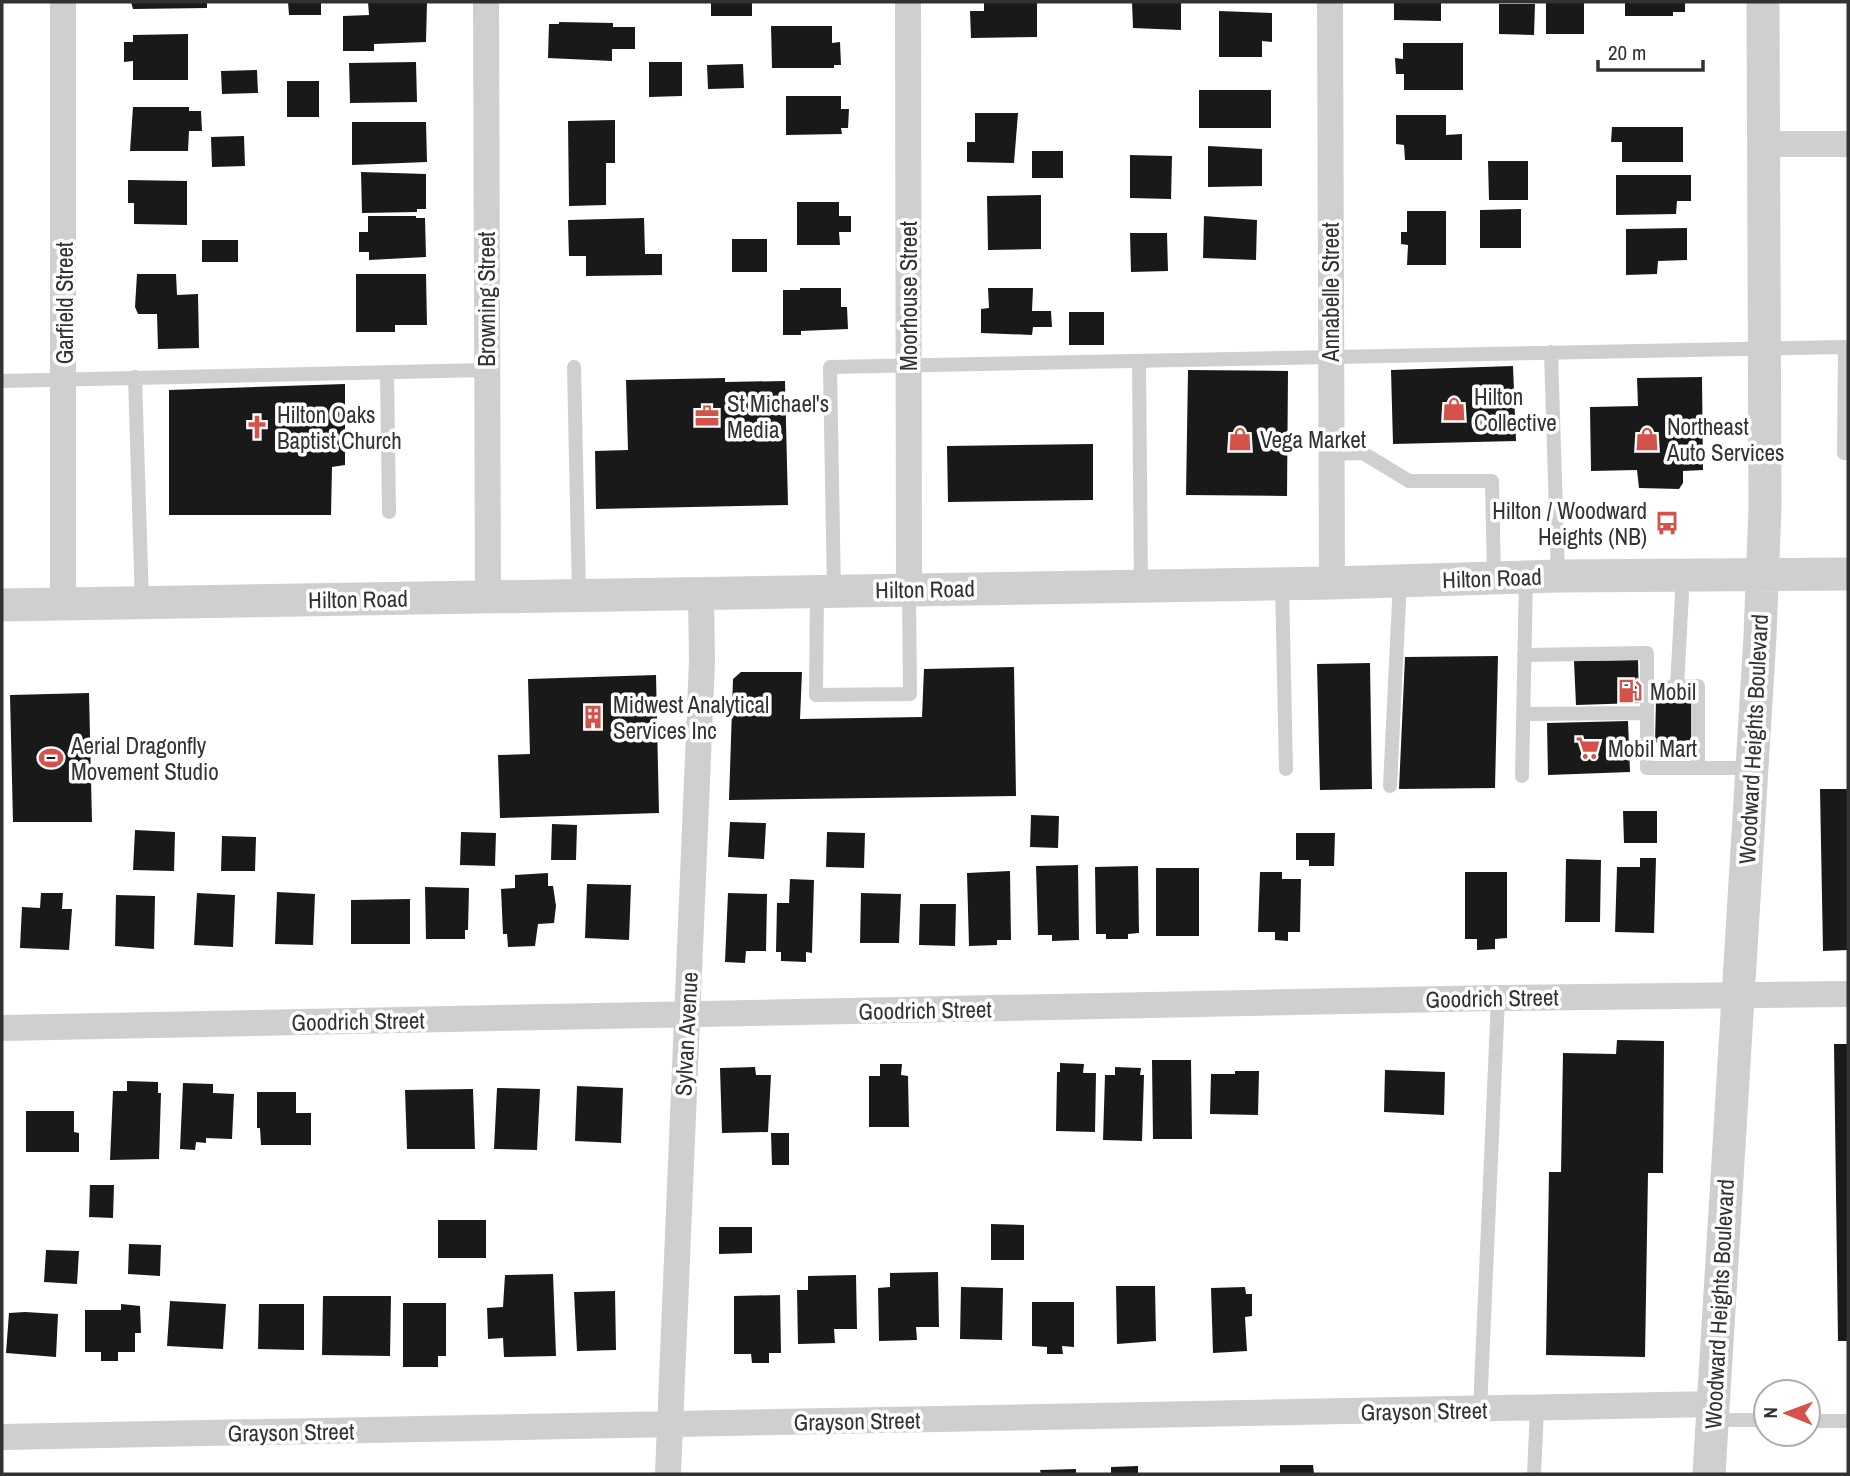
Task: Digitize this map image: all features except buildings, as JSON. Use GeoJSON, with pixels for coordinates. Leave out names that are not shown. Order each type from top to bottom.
{"type":"FeatureCollection","features":[{"type":"Feature","properties":{"kind":"street","name":"Garfield Street"},"geometry":{"type":"LineString","coordinates":[[63,2],[63,605]]}},
{"type":"Feature","properties":{"kind":"street","name":"Browning Street"},"geometry":{"type":"LineString","coordinates":[[486,2],[488,597]]}},
{"type":"Feature","properties":{"kind":"street","name":"Moorhouse Street"},"geometry":{"type":"LineString","coordinates":[[908,2],[909,590]]}},
{"type":"Feature","properties":{"kind":"street","name":"Annabelle Street"},"geometry":{"type":"LineString","coordinates":[[1330,2],[1332,583]]}},
{"type":"Feature","properties":{"kind":"street","name":"Woodward Heights Boulevard"},"geometry":{"type":"LineString","coordinates":[[1709,1474],[1753,768],[1762,575],[1763,2]]}},
{"type":"Feature","properties":{"kind":"street"},"geometry":{"type":"LineString","coordinates":[[1764,144],[1848,144]]}},
{"type":"Feature","properties":{"kind":"street","name":"Hilton Road"},"geometry":{"type":"LineString","coordinates":[[2,605],[1282,584],[1526,577],[1848,574]]}},
{"type":"Feature","properties":{"kind":"street","name":"Sylvan Avenue"},"geometry":{"type":"LineString","coordinates":[[668,1474],[702,661],[701,593]]}},
{"type":"Feature","properties":{"kind":"street","name":"Goodrich Street"},"geometry":{"type":"LineString","coordinates":[[2,1028],[1498,998],[1848,994]]}},
{"type":"Feature","properties":{"kind":"street","name":"Grayson Street"},"geometry":{"type":"LineString","coordinates":[[2,1437],[1538,1409],[1713,1412]]}},
{"type":"Feature","properties":{"kind":"lane"},"geometry":{"type":"LineString","coordinates":[[909,590],[910,694],[816,695],[825,591],[830,368],[1845,347],[1844,453],[1848,453]]}},
{"type":"Feature","properties":{"kind":"lane"},"geometry":{"type":"LineString","coordinates":[[1522,776],[1526,577],[1551,352]]}},
{"type":"Feature","properties":{"kind":"lane"},"geometry":{"type":"LineString","coordinates":[[1139,362],[1141,586]]}},
{"type":"Feature","properties":{"kind":"lane"},"geometry":{"type":"LineString","coordinates":[[574,367],[579,595]]}},
{"type":"Feature","properties":{"kind":"lane"},"geometry":{"type":"LineString","coordinates":[[2,381],[486,370]]}},
{"type":"Feature","properties":{"kind":"lane"},"geometry":{"type":"LineString","coordinates":[[387,373],[389,512]]}},
{"type":"Feature","properties":{"kind":"lane"},"geometry":{"type":"LineString","coordinates":[[135,377],[142,603]]}},
{"type":"Feature","properties":{"kind":"lane"},"geometry":{"type":"LineString","coordinates":[[1330,454],[1363,453],[1409,481],[1492,481],[1526,577]]}},
{"type":"Feature","properties":{"kind":"lane"},"geometry":{"type":"LineString","coordinates":[[1677,687],[1684,575]]}},
{"type":"Feature","properties":{"kind":"lane"},"geometry":{"type":"LineString","coordinates":[[1390,786],[1400,581]]}},
{"type":"Feature","properties":{"kind":"lane"},"geometry":{"type":"LineString","coordinates":[[1282,584],[1286,769]]}},
{"type":"Feature","properties":{"kind":"lane"},"geometry":{"type":"LineString","coordinates":[[1524,655],[1647,653],[1647,768],[1753,768]]}},
{"type":"Feature","properties":{"kind":"lane"},"geometry":{"type":"LineString","coordinates":[[1647,688],[1698,687],[1698,768]]}},
{"type":"Feature","properties":{"kind":"lane"},"geometry":{"type":"LineString","coordinates":[[1523,715],[1647,713]]}},
{"type":"Feature","properties":{"kind":"lane"},"geometry":{"type":"LineString","coordinates":[[1480,1410],[1498,998]]}},
{"type":"Feature","properties":{"kind":"lane"},"geometry":{"type":"LineString","coordinates":[[1534,1474],[1538,1409]]}},
{"type":"Feature","properties":{"kind":"lane"},"geometry":{"type":"LineString","coordinates":[[1713,1412],[1752,1418]]}},
{"type":"Feature","properties":{"kind":"lane"},"geometry":{"type":"LineString","coordinates":[[1822,1421],[1848,1421]]}},
{"type":"Feature","properties":{"kind":"place","name":"Hilton Collective"},"geometry":{"type":"Point","coordinates":[1454,409]}},
{"type":"Feature","properties":{"kind":"place","name":"St Michael's Media"},"geometry":{"type":"Point","coordinates":[707,416]}},
{"type":"Feature","properties":{"kind":"place","name":"Hilton Oaks Baptist Church"},"geometry":{"type":"Point","coordinates":[257,427]}},
{"type":"Feature","properties":{"kind":"place","name":"Vega Market"},"geometry":{"type":"Point","coordinates":[1240,439]}},
{"type":"Feature","properties":{"kind":"place","name":"Northeast Auto Services"},"geometry":{"type":"Point","coordinates":[1647,439]}},
{"type":"Feature","properties":{"kind":"place","name":"Hilton / Woodward Heights (NB)"},"geometry":{"type":"Point","coordinates":[1667,523]}},
{"type":"Feature","properties":{"kind":"place","name":"Mobil"},"geometry":{"type":"Point","coordinates":[1630,691]}},
{"type":"Feature","properties":{"kind":"place","name":"Midwest Analytical Services Inc"},"geometry":{"type":"Point","coordinates":[593,717]}},
{"type":"Feature","properties":{"kind":"place","name":"Mobil Mart"},"geometry":{"type":"Point","coordinates":[1588,748]}},
{"type":"Feature","properties":{"kind":"place","name":"Aerial Dragonfly Movement Studio"},"geometry":{"type":"Point","coordinates":[51,758]}}]}
